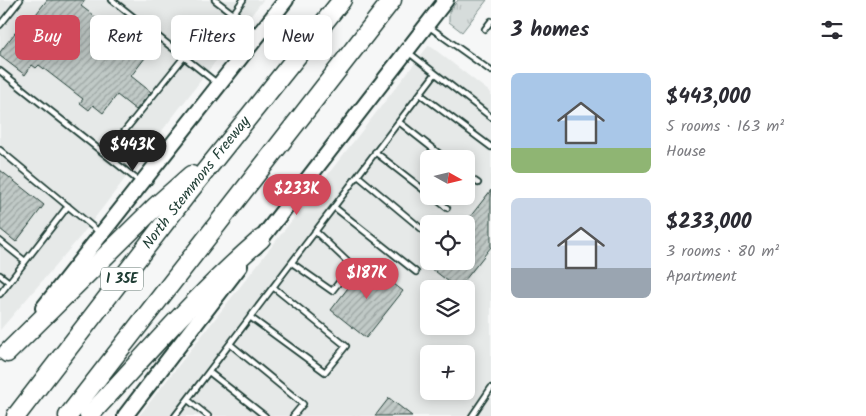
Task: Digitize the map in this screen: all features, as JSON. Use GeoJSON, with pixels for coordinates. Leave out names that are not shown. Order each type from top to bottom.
{"type":"FeatureCollection","features":[{"type":"Feature","properties":{"kind":"highway","name":"North Stemmons Freeway"},"geometry":{"type":"LineString","coordinates":[[16,416],[342,0]]}},
{"type":"Feature","properties":{"kind":"highway","name":"I 35E"},"geometry":{"type":"LineString","coordinates":[[68,416],[392,0]]}},
{"type":"Feature","properties":{"kind":"highway"},"geometry":{"type":"LineString","coordinates":[[3,357],[156,206],[229,142]]}},
{"type":"Feature","properties":{"kind":"highway"},"geometry":{"type":"LineString","coordinates":[[88,416],[180,316],[232,264],[261,239]]}},
{"type":"Feature","properties":{"kind":"main road"},"geometry":{"type":"LineString","coordinates":[[3,357],[286,0]]}},
{"type":"Feature","properties":{"kind":"main road"},"geometry":{"type":"LineString","coordinates":[[125,416],[446,0]]}},
{"type":"Feature","properties":{"kind":"lane"},"geometry":{"type":"LineString","coordinates":[[0,25],[20,0]]}},
{"type":"Feature","properties":{"kind":"lane"},"geometry":{"type":"LineString","coordinates":[[112,0],[171,47]]}},
{"type":"Feature","properties":{"kind":"lane"},"geometry":{"type":"LineString","coordinates":[[215,0],[259,34]]}},
{"type":"Feature","properties":{"kind":"lane"},"geometry":{"type":"LineString","coordinates":[[233,14],[243,0]]}},
{"type":"Feature","properties":{"kind":"lane"},"geometry":{"type":"LineString","coordinates":[[485,29],[491,21]]}},
{"type":"Feature","properties":{"kind":"lane"},"geometry":{"type":"LineString","coordinates":[[427,25],[491,71]]}},
{"type":"Feature","properties":{"kind":"lane"},"geometry":{"type":"LineString","coordinates":[[407,51],[491,117]]}},
{"type":"Feature","properties":{"kind":"lane"},"geometry":{"type":"LineString","coordinates":[[106,154],[182,60]]}},
{"type":"Feature","properties":{"kind":"lane"},"geometry":{"type":"LineString","coordinates":[[188,60],[220,85]]}},
{"type":"Feature","properties":{"kind":"lane"},"geometry":{"type":"LineString","coordinates":[[0,71],[142,183]]}},
{"type":"Feature","properties":{"kind":"lane"},"geometry":{"type":"LineString","coordinates":[[175,416],[435,74]]}},
{"type":"Feature","properties":{"kind":"lane"},"geometry":{"type":"LineString","coordinates":[[420,94],[491,148]]}},
{"type":"Feature","properties":{"kind":"lane"},"geometry":{"type":"LineString","coordinates":[[398,122],[434,150]]}},
{"type":"Feature","properties":{"kind":"lane"},"geometry":{"type":"LineString","coordinates":[[0,150],[102,234]]}},
{"type":"Feature","properties":{"kind":"lane"},"geometry":{"type":"LineString","coordinates":[[375,152],[420,187]]}},
{"type":"Feature","properties":{"kind":"lane"},"geometry":{"type":"LineString","coordinates":[[358,176],[420,228]]}},
{"type":"Feature","properties":{"kind":"lane"},"geometry":{"type":"LineString","coordinates":[[443,205],[447,208]]}},
{"type":"Feature","properties":{"kind":"lane"},"geometry":{"type":"LineString","coordinates":[[0,294],[68,206]]}},
{"type":"Feature","properties":{"kind":"lane"},"geometry":{"type":"LineString","coordinates":[[334,207],[416,272]]}},
{"type":"Feature","properties":{"kind":"lane"},"geometry":{"type":"LineString","coordinates":[[292,262],[332,291],[352,266],[315,232]]}},
{"type":"Feature","properties":{"kind":"lane"},"geometry":{"type":"LineString","coordinates":[[0,241],[25,261]]}},
{"type":"Feature","properties":{"kind":"lane"},"geometry":{"type":"LineString","coordinates":[[0,275],[9,282]]}},
{"type":"Feature","properties":{"kind":"lane"},"geometry":{"type":"LineString","coordinates":[[250,317],[326,372],[346,346],[273,287]]}},
{"type":"Feature","properties":{"kind":"lane"},"geometry":{"type":"LineString","coordinates":[[230,344],[303,404],[292,416]]}},
{"type":"Feature","properties":{"kind":"lane"},"geometry":{"type":"LineString","coordinates":[[208,372],[265,416]]}},
{"type":"Feature","properties":{"kind":"lane"},"geometry":{"type":"LineString","coordinates":[[472,416],[491,388]]}},
{"type":"Feature","properties":{"kind":"lane"},"geometry":{"type":"LineString","coordinates":[[188,400],[208,416]]}},
{"type":"Feature","properties":{"kind":"shaded area"},"geometry":{"type":"Polygon","coordinates":[[[0,0],[263,0],[251,15],[171,15],[171,60],[217,60],[80,237],[0,330],[0,0]]]}},
{"type":"Feature","properties":{"kind":"shaded area"},"geometry":{"type":"Polygon","coordinates":[[[429,45],[491,93],[491,416],[139,416],[429,45]]]}},
{"type":"Feature","properties":{"kind":"green space"},"geometry":{"type":"Polygon","coordinates":[[[458,0],[487,0],[462,32],[449,22],[449,12],[458,0]]]}},
{"type":"Feature","properties":{"kind":"building"},"geometry":{"type":"Polygon","coordinates":[[[47,0],[85,0],[81,6],[93,15],[90,15],[90,60],[143,60],[131,76],[151,92],[136,110],[117,95],[103,113],[93,105],[89,110],[80,103],[83,99],[39,65],[36,68],[32,65],[25,75],[0,56],[0,52],[15,33],[15,60],[80,60],[80,15],[35,15],[47,0]]]}},
{"type":"Feature","properties":{"kind":"building"},"geometry":{"type":"Polygon","coordinates":[[[0,170],[44,205],[16,242],[0,229],[0,170]]]}},
{"type":"Feature","properties":{"kind":"building"},"geometry":{"type":"Polygon","coordinates":[[[491,190],[491,247],[475,267],[475,215],[471,215],[491,190]]]}},
{"type":"Feature","properties":{"kind":"building"},"geometry":{"type":"Polygon","coordinates":[[[367,263],[403,291],[366,338],[331,310],[367,263]]]}},
{"type":"Feature","properties":{"kind":"building"},"geometry":{"type":"Polygon","coordinates":[[[434,270],[473,270],[465,280],[446,280],[434,270]]]}},
{"type":"Feature","properties":{"kind":"building"},"geometry":{"type":"Polygon","coordinates":[[[389,398],[412,416],[375,416],[389,398]]]}}]}
